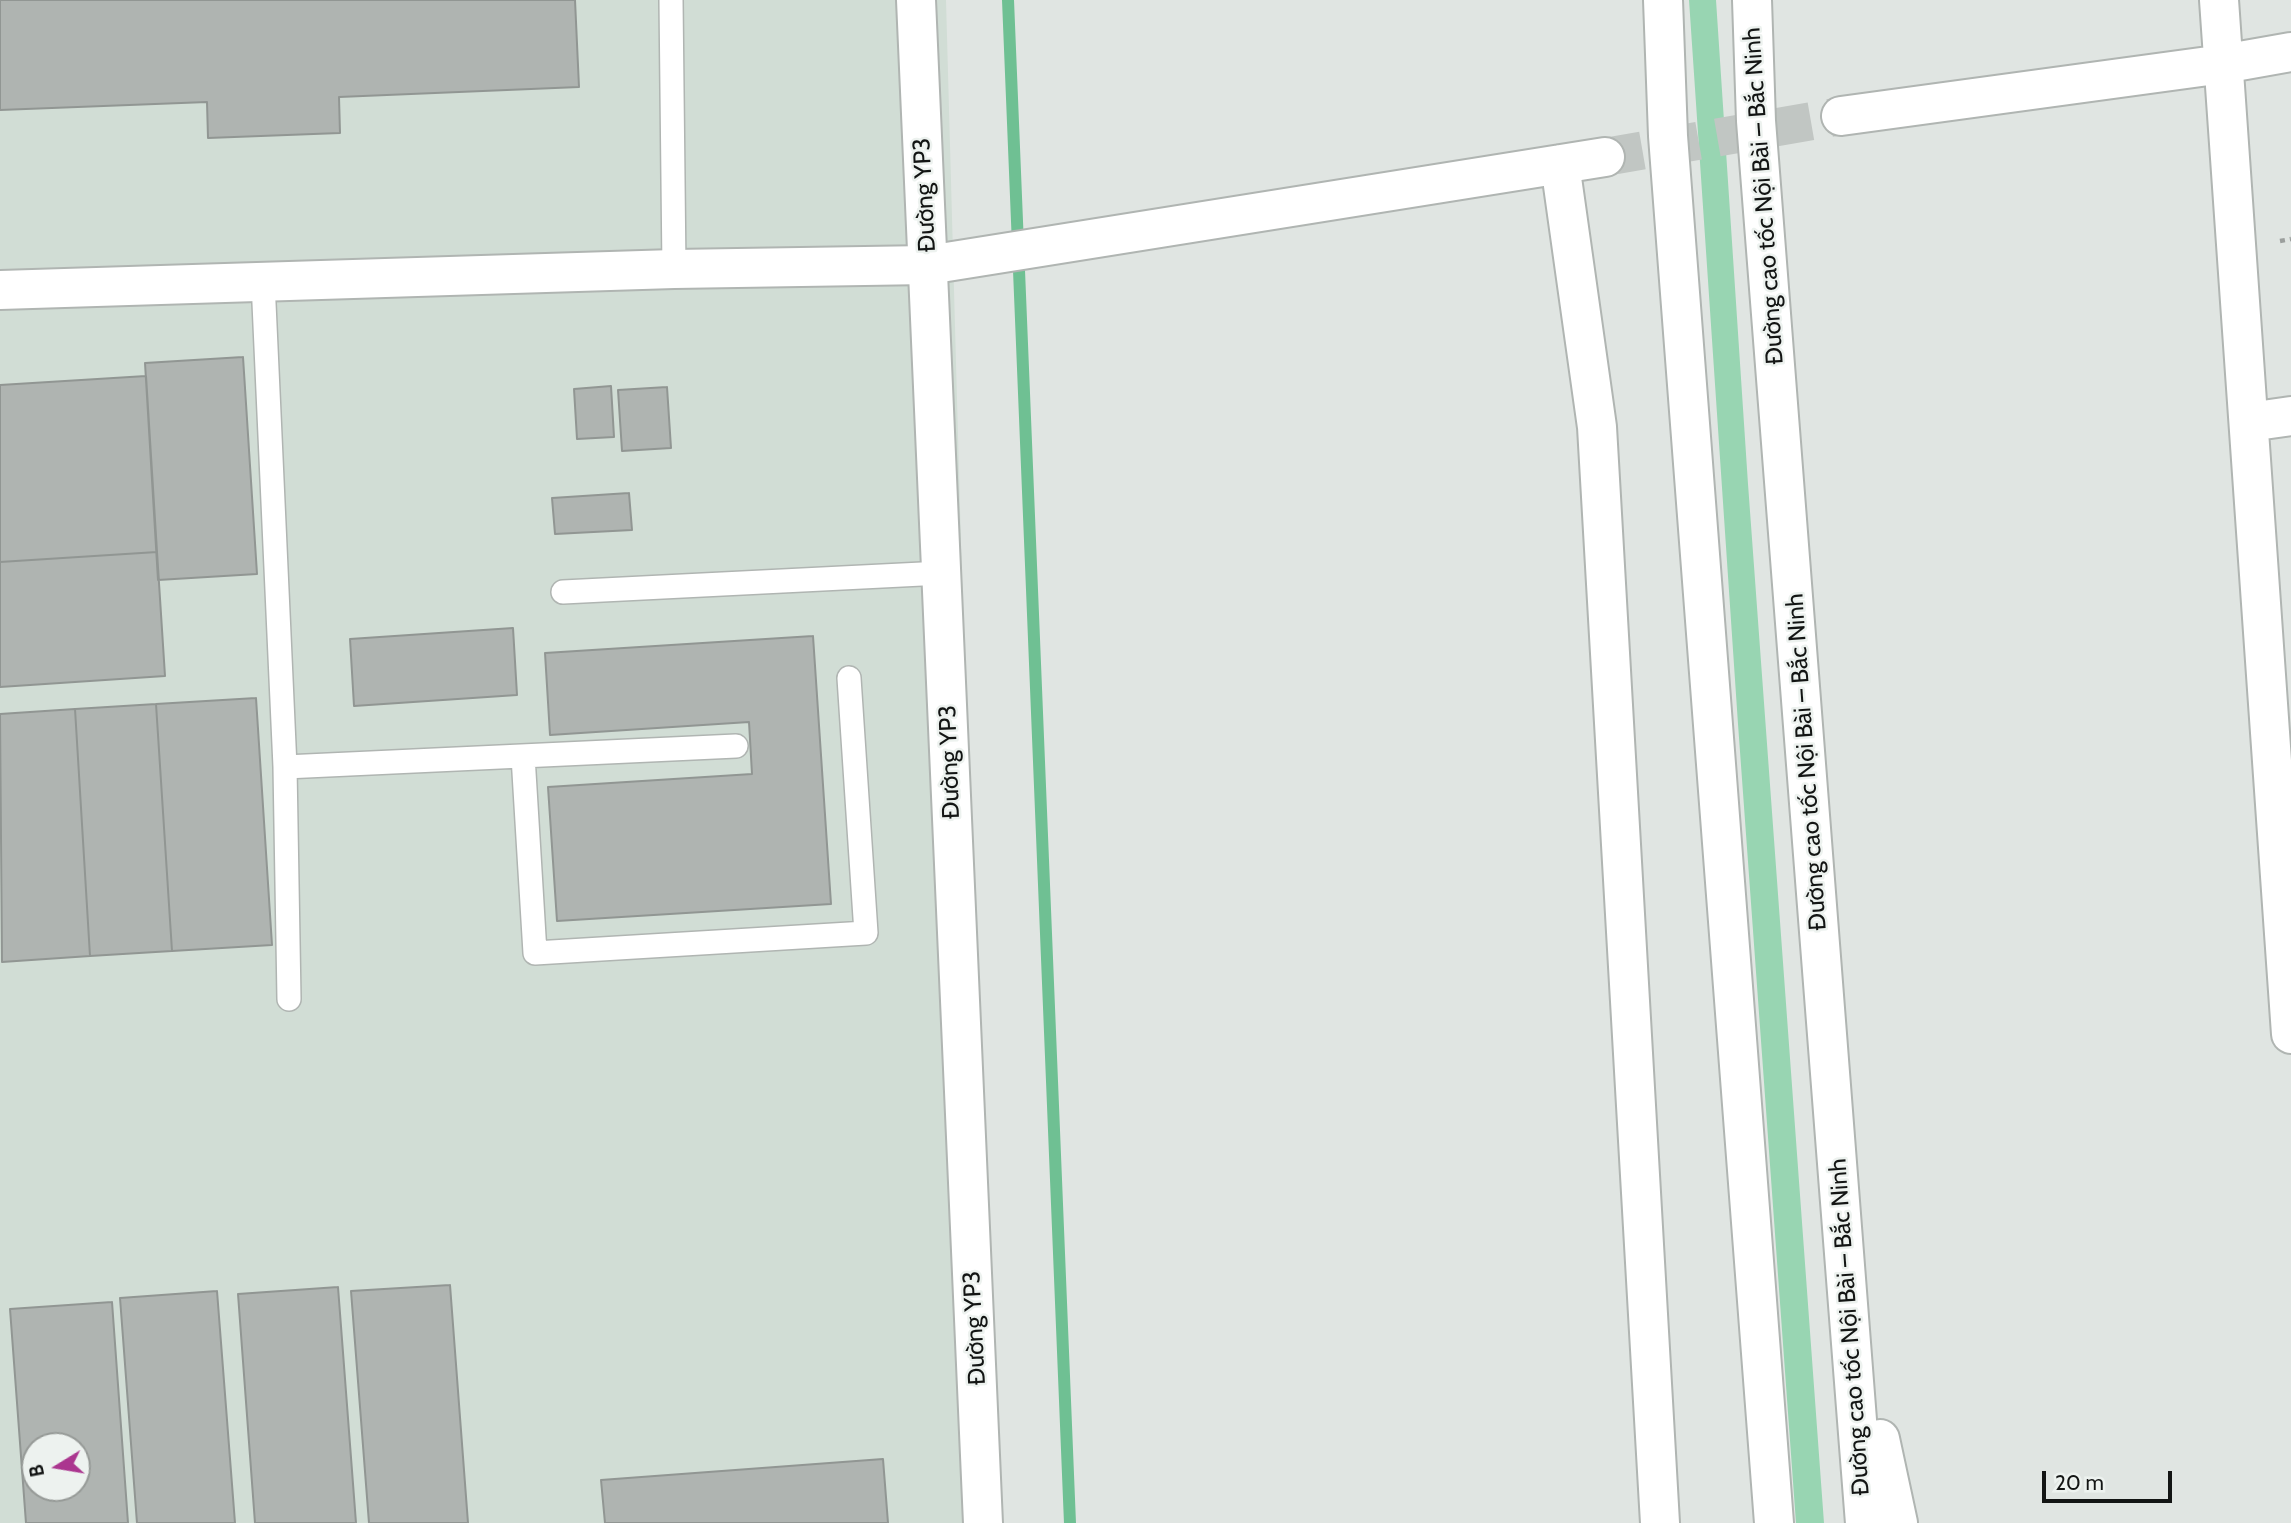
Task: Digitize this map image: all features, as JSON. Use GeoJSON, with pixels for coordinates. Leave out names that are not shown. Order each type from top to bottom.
{"type":"FeatureCollection","features":[{"type":"Feature","properties":{"kind":"main road","name":"Đường YP3"},"geometry":{"type":"LineString","coordinates":[[916,0],[983,1523]]}},
{"type":"Feature","properties":{"kind":"main road"},"geometry":{"type":"LineString","coordinates":[[1663,0],[1668,136],[1774,1523]]}},
{"type":"Feature","properties":{"kind":"main road","name":"Đường cao tốc Nội Bài – Bắc Ninh"},"geometry":{"type":"LineString","coordinates":[[1752,0],[1756,121],[1865,1523]]}},
{"type":"Feature","properties":{"kind":"main road"},"geometry":{"type":"LineString","coordinates":[[2219,0],[2291,1034]]}},
{"type":"Feature","properties":{"kind":"main road"},"geometry":{"type":"LineString","coordinates":[[1840,116],[2223,64],[2291,52]]}},
{"type":"Feature","properties":{"kind":"main road"},"geometry":{"type":"LineString","coordinates":[[0,290],[674,269],[928,265],[1605,157]]}},
{"type":"Feature","properties":{"kind":"main road"},"geometry":{"type":"LineString","coordinates":[[1560,164],[1597,428],[1660,1523]]}},
{"type":"Feature","properties":{"kind":"main road"},"geometry":{"type":"LineString","coordinates":[[2249,422],[2291,416]]}},
{"type":"Feature","properties":{"kind":"main road"},"geometry":{"type":"LineString","coordinates":[[1824,987],[1882,1451],[1898,1523]]}},
{"type":"Feature","properties":{"kind":"lane"},"geometry":{"type":"LineString","coordinates":[[671,0],[674,269]]}},
{"type":"Feature","properties":{"kind":"lane"},"geometry":{"type":"LineString","coordinates":[[263,281],[285,767],[289,999]]}},
{"type":"Feature","properties":{"kind":"lane"},"geometry":{"type":"LineString","coordinates":[[563,592],[942,573]]}},
{"type":"Feature","properties":{"kind":"lane"},"geometry":{"type":"LineString","coordinates":[[523,756],[534,953],[866,933],[849,678]]}},
{"type":"Feature","properties":{"kind":"lane"},"geometry":{"type":"LineString","coordinates":[[285,767],[736,746]]}},
{"type":"Feature","properties":{"kind":"path"},"geometry":{"type":"LineString","coordinates":[[2280,241],[2291,239]]}},
{"type":"Feature","properties":{"kind":"shaded area"},"geometry":{"type":"Polygon","coordinates":[[[0,0],[946,0],[988,1523],[0,1523],[0,0]]]}},
{"type":"Feature","properties":{"kind":"green space"},"geometry":{"type":"Polygon","coordinates":[[[1689,0],[1716,0],[1748,484],[1824,1523],[1796,1523],[1689,0]]]}},
{"type":"Feature","properties":{"kind":"building"},"geometry":{"type":"Polygon","coordinates":[[[0,0],[575,0],[579,87],[339,97],[340,133],[208,138],[207,102],[0,110],[0,0]]]}},
{"type":"Feature","properties":{"kind":"building"},"geometry":{"type":"Polygon","coordinates":[[[243,357],[257,574],[158,580],[145,363],[243,357]]]}},
{"type":"Feature","properties":{"kind":"building"},"geometry":{"type":"Polygon","coordinates":[[[146,376],[157,552],[0,562],[0,385],[146,376]]]}},
{"type":"Feature","properties":{"kind":"building"},"geometry":{"type":"Polygon","coordinates":[[[611,386],[614,437],[577,439],[574,389],[611,386]]]}},
{"type":"Feature","properties":{"kind":"building"},"geometry":{"type":"Polygon","coordinates":[[[667,387],[671,448],[622,451],[618,390],[667,387]]]}},
{"type":"Feature","properties":{"kind":"building"},"geometry":{"type":"Polygon","coordinates":[[[629,493],[632,530],[555,534],[552,498],[629,493]]]}},
{"type":"Feature","properties":{"kind":"building"},"geometry":{"type":"Polygon","coordinates":[[[157,552],[165,676],[0,687],[0,562],[157,552]]]}},
{"type":"Feature","properties":{"kind":"building"},"geometry":{"type":"Polygon","coordinates":[[[513,628],[517,695],[354,706],[350,639],[513,628]]]}},
{"type":"Feature","properties":{"kind":"building"},"geometry":{"type":"Polygon","coordinates":[[[813,636],[831,904],[557,921],[548,787],[752,774],[749,722],[550,735],[545,653],[813,636]]]}},
{"type":"Feature","properties":{"kind":"building"},"geometry":{"type":"Polygon","coordinates":[[[256,698],[272,945],[172,951],[156,704],[256,698]]]}},
{"type":"Feature","properties":{"kind":"building"},"geometry":{"type":"Polygon","coordinates":[[[156,704],[172,951],[90,956],[75,709],[156,704]]]}},
{"type":"Feature","properties":{"kind":"building"},"geometry":{"type":"Polygon","coordinates":[[[75,709],[90,956],[2,962],[0,714],[75,709]]]}},
{"type":"Feature","properties":{"kind":"building"},"geometry":{"type":"Polygon","coordinates":[[[450,1285],[468,1523],[369,1523],[351,1291],[450,1285]]]}},
{"type":"Feature","properties":{"kind":"building"},"geometry":{"type":"Polygon","coordinates":[[[338,1287],[356,1523],[255,1523],[238,1294],[338,1287]]]}},
{"type":"Feature","properties":{"kind":"building"},"geometry":{"type":"Polygon","coordinates":[[[217,1291],[235,1523],[137,1523],[120,1298],[217,1291]]]}},
{"type":"Feature","properties":{"kind":"building"},"geometry":{"type":"Polygon","coordinates":[[[112,1302],[128,1523],[26,1523],[24,1502],[91,1502],[91,1432],[21,1432],[21,1456],[10,1309],[112,1302]]]}},
{"type":"Feature","properties":{"kind":"building"},"geometry":{"type":"Polygon","coordinates":[[[883,1459],[888,1523],[605,1523],[601,1480],[883,1459]]]}},
{"type":"Feature","properties":{"kind":"waterway"},"geometry":{"type":"LineString","coordinates":[[1008,0],[1070,1523]]}},
{"type":"Feature","properties":{"kind":"tunnel"},"geometry":{"type":"LineString","coordinates":[[1605,157],[1841,116]]}}]}
